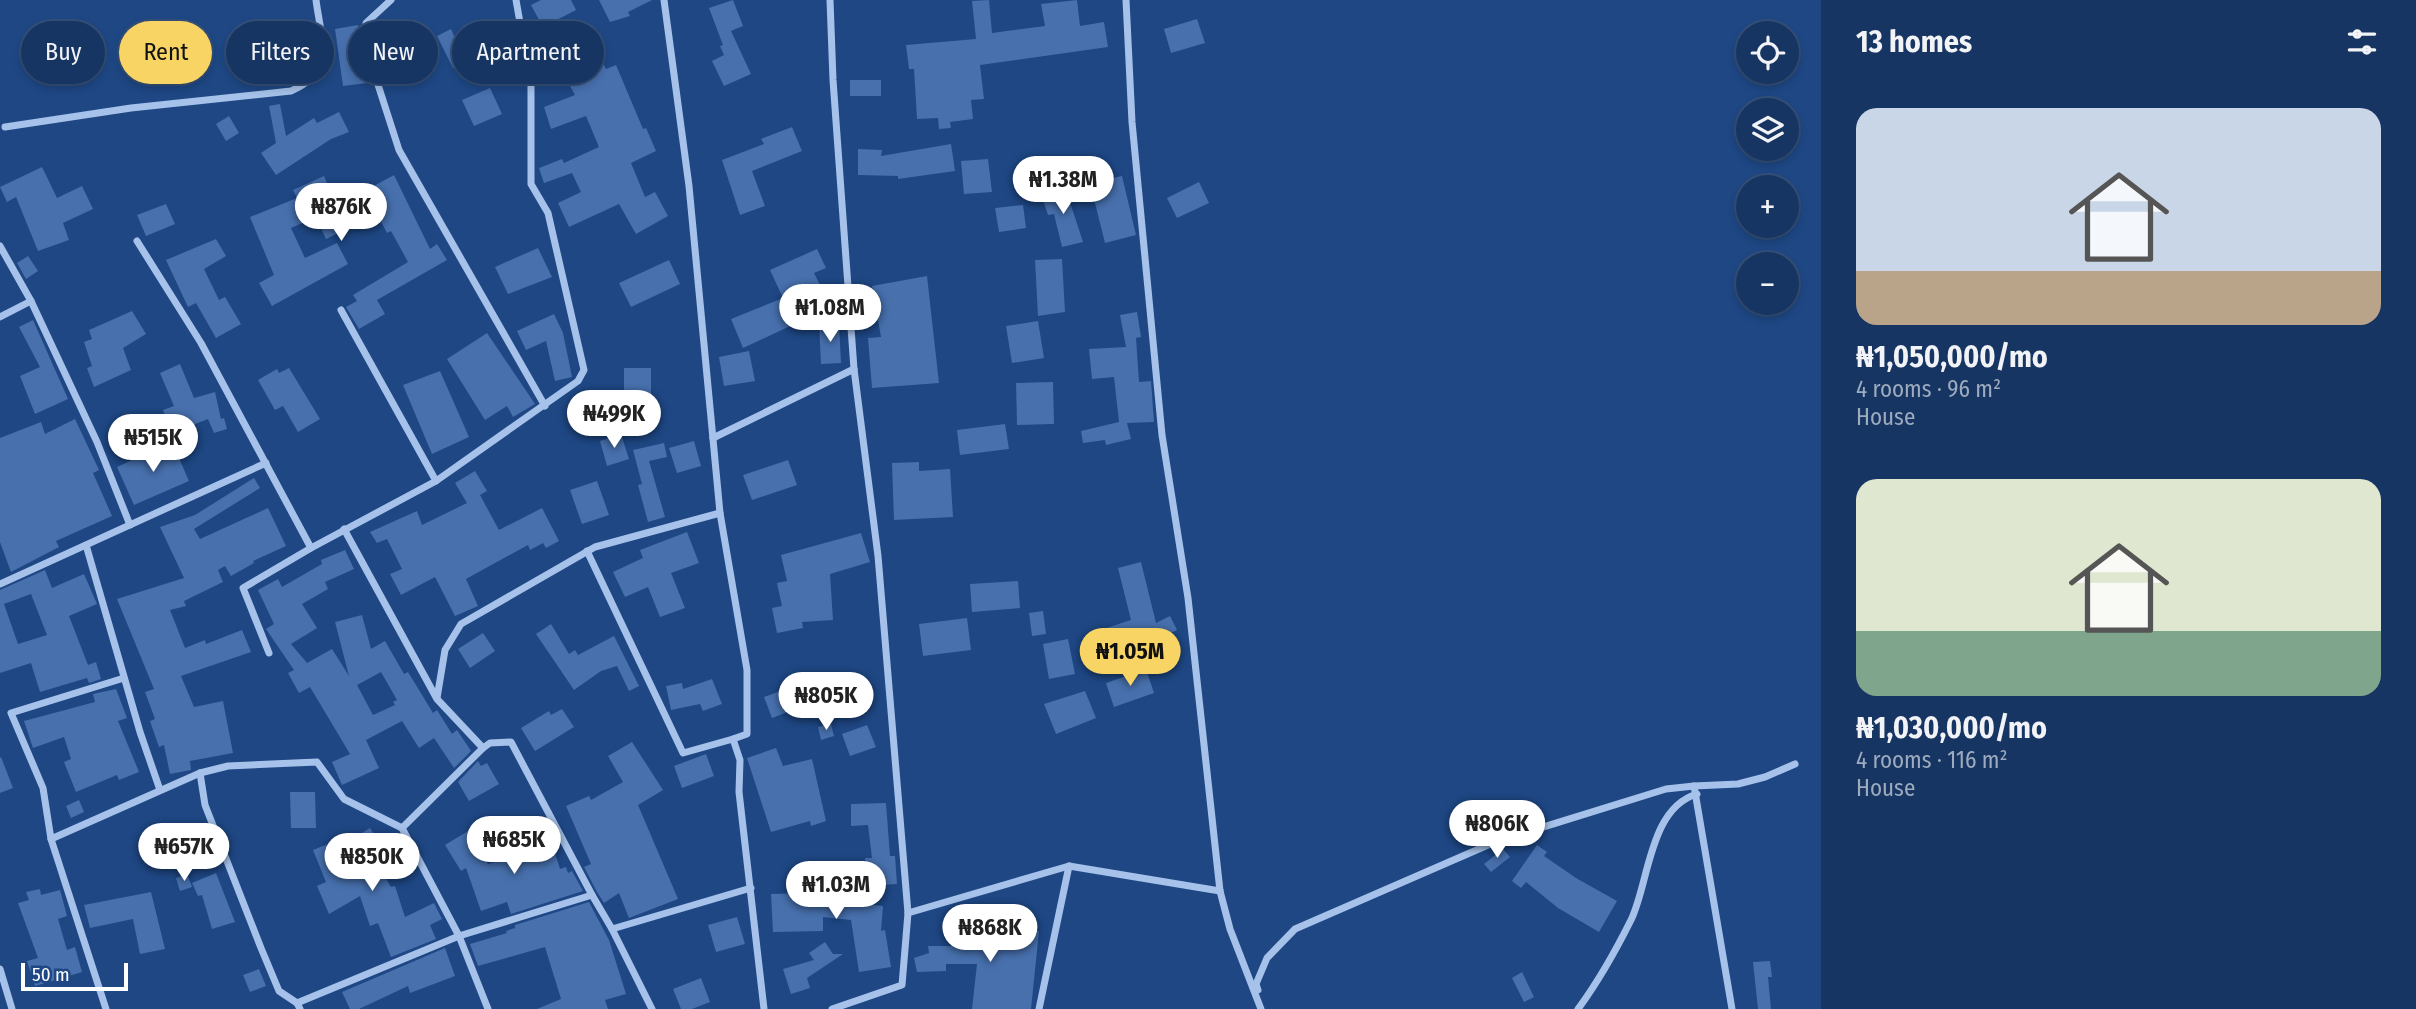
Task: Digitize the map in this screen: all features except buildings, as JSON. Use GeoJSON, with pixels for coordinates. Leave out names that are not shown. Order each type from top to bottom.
{"type":"FeatureCollection","features":[{"type":"Feature","properties":{"kind":"street"},"geometry":{"type":"LineString","coordinates":[[5,127],[131,108],[291,91],[303,86],[315,76],[324,55],[316,0]]}},
{"type":"Feature","properties":{"kind":"street"},"geometry":{"type":"LineString","coordinates":[[391,0],[366,23],[371,62],[399,150],[545,406]]}},
{"type":"Feature","properties":{"kind":"street"},"geometry":{"type":"LineString","coordinates":[[269,653],[243,588],[344,529],[436,481],[578,382],[584,370],[548,214],[531,184],[531,85],[516,0]]}},
{"type":"Feature","properties":{"kind":"street"},"geometry":{"type":"LineString","coordinates":[[587,551],[683,753],[747,734],[747,670],[720,513],[689,186],[664,0]]}},
{"type":"Feature","properties":{"kind":"street"},"geometry":{"type":"LineString","coordinates":[[830,0],[832,80],[854,369],[878,556],[908,913],[902,985],[832,1009]]}},
{"type":"Feature","properties":{"kind":"street"},"geometry":{"type":"LineString","coordinates":[[1126,0],[1132,122],[1162,435],[1188,598],[1220,891],[1230,929],[1262,1009]]}},
{"type":"Feature","properties":{"kind":"street"},"geometry":{"type":"LineString","coordinates":[[137,241],[201,343],[311,548]]}},
{"type":"Feature","properties":{"kind":"street"},"geometry":{"type":"LineString","coordinates":[[0,246],[31,301],[97,442],[130,525]]}},
{"type":"Feature","properties":{"kind":"street"},"geometry":{"type":"LineString","coordinates":[[0,317],[31,301]]}},
{"type":"Feature","properties":{"kind":"street"},"geometry":{"type":"LineString","coordinates":[[341,310],[436,481]]}},
{"type":"Feature","properties":{"kind":"street"},"geometry":{"type":"LineString","coordinates":[[713,438],[854,369]]}},
{"type":"Feature","properties":{"kind":"street"},"geometry":{"type":"LineString","coordinates":[[0,584],[265,463]]}},
{"type":"Feature","properties":{"kind":"street"},"geometry":{"type":"LineString","coordinates":[[437,699],[445,650],[461,624],[587,551],[720,513]]}},
{"type":"Feature","properties":{"kind":"street"},"geometry":{"type":"LineString","coordinates":[[344,529],[437,699],[483,748]]}},
{"type":"Feature","properties":{"kind":"street"},"geometry":{"type":"LineString","coordinates":[[86,545],[160,790]]}},
{"type":"Feature","properties":{"kind":"street"},"geometry":{"type":"LineString","coordinates":[[106,1009],[51,839],[43,788],[11,713],[124,678]]}},
{"type":"Feature","properties":{"kind":"street"},"geometry":{"type":"LineString","coordinates":[[733,739],[740,760],[739,792],[764,1009]]}},
{"type":"Feature","properties":{"kind":"street"},"geometry":{"type":"LineString","coordinates":[[402,828],[483,748],[490,743],[511,742],[652,1009]]}},
{"type":"Feature","properties":{"kind":"street"},"geometry":{"type":"LineString","coordinates":[[51,839],[200,773],[228,766],[317,762],[344,799],[402,828],[459,936],[488,1009]]}},
{"type":"Feature","properties":{"kind":"street"},"geometry":{"type":"LineString","coordinates":[[1262,1009],[1256,984],[1267,958],[1295,929],[1495,842],[1666,789],[1695,790],[1738,784],[1765,777],[1795,764]]}},
{"type":"Feature","properties":{"kind":"street"},"geometry":{"type":"LineString","coordinates":[[200,773],[205,804],[279,991],[298,1006],[459,936],[592,895]]}},
{"type":"Feature","properties":{"kind":"street"},"geometry":{"type":"LineString","coordinates":[[1578,1009],[1632,917],[1651,850],[1665,823],[1679,803],[1695,790]]}},
{"type":"Feature","properties":{"kind":"street"},"geometry":{"type":"LineString","coordinates":[[1695,790],[1732,1009]]}},
{"type":"Feature","properties":{"kind":"street"},"geometry":{"type":"LineString","coordinates":[[908,913],[1069,866],[1220,891]]}},
{"type":"Feature","properties":{"kind":"street"},"geometry":{"type":"LineString","coordinates":[[1039,1009],[1069,866]]}},
{"type":"Feature","properties":{"kind":"street"},"geometry":{"type":"LineString","coordinates":[[612,929],[751,888]]}},
{"type":"Feature","properties":{"kind":"street"},"geometry":{"type":"LineString","coordinates":[[0,969],[12,1009]]}}]}
